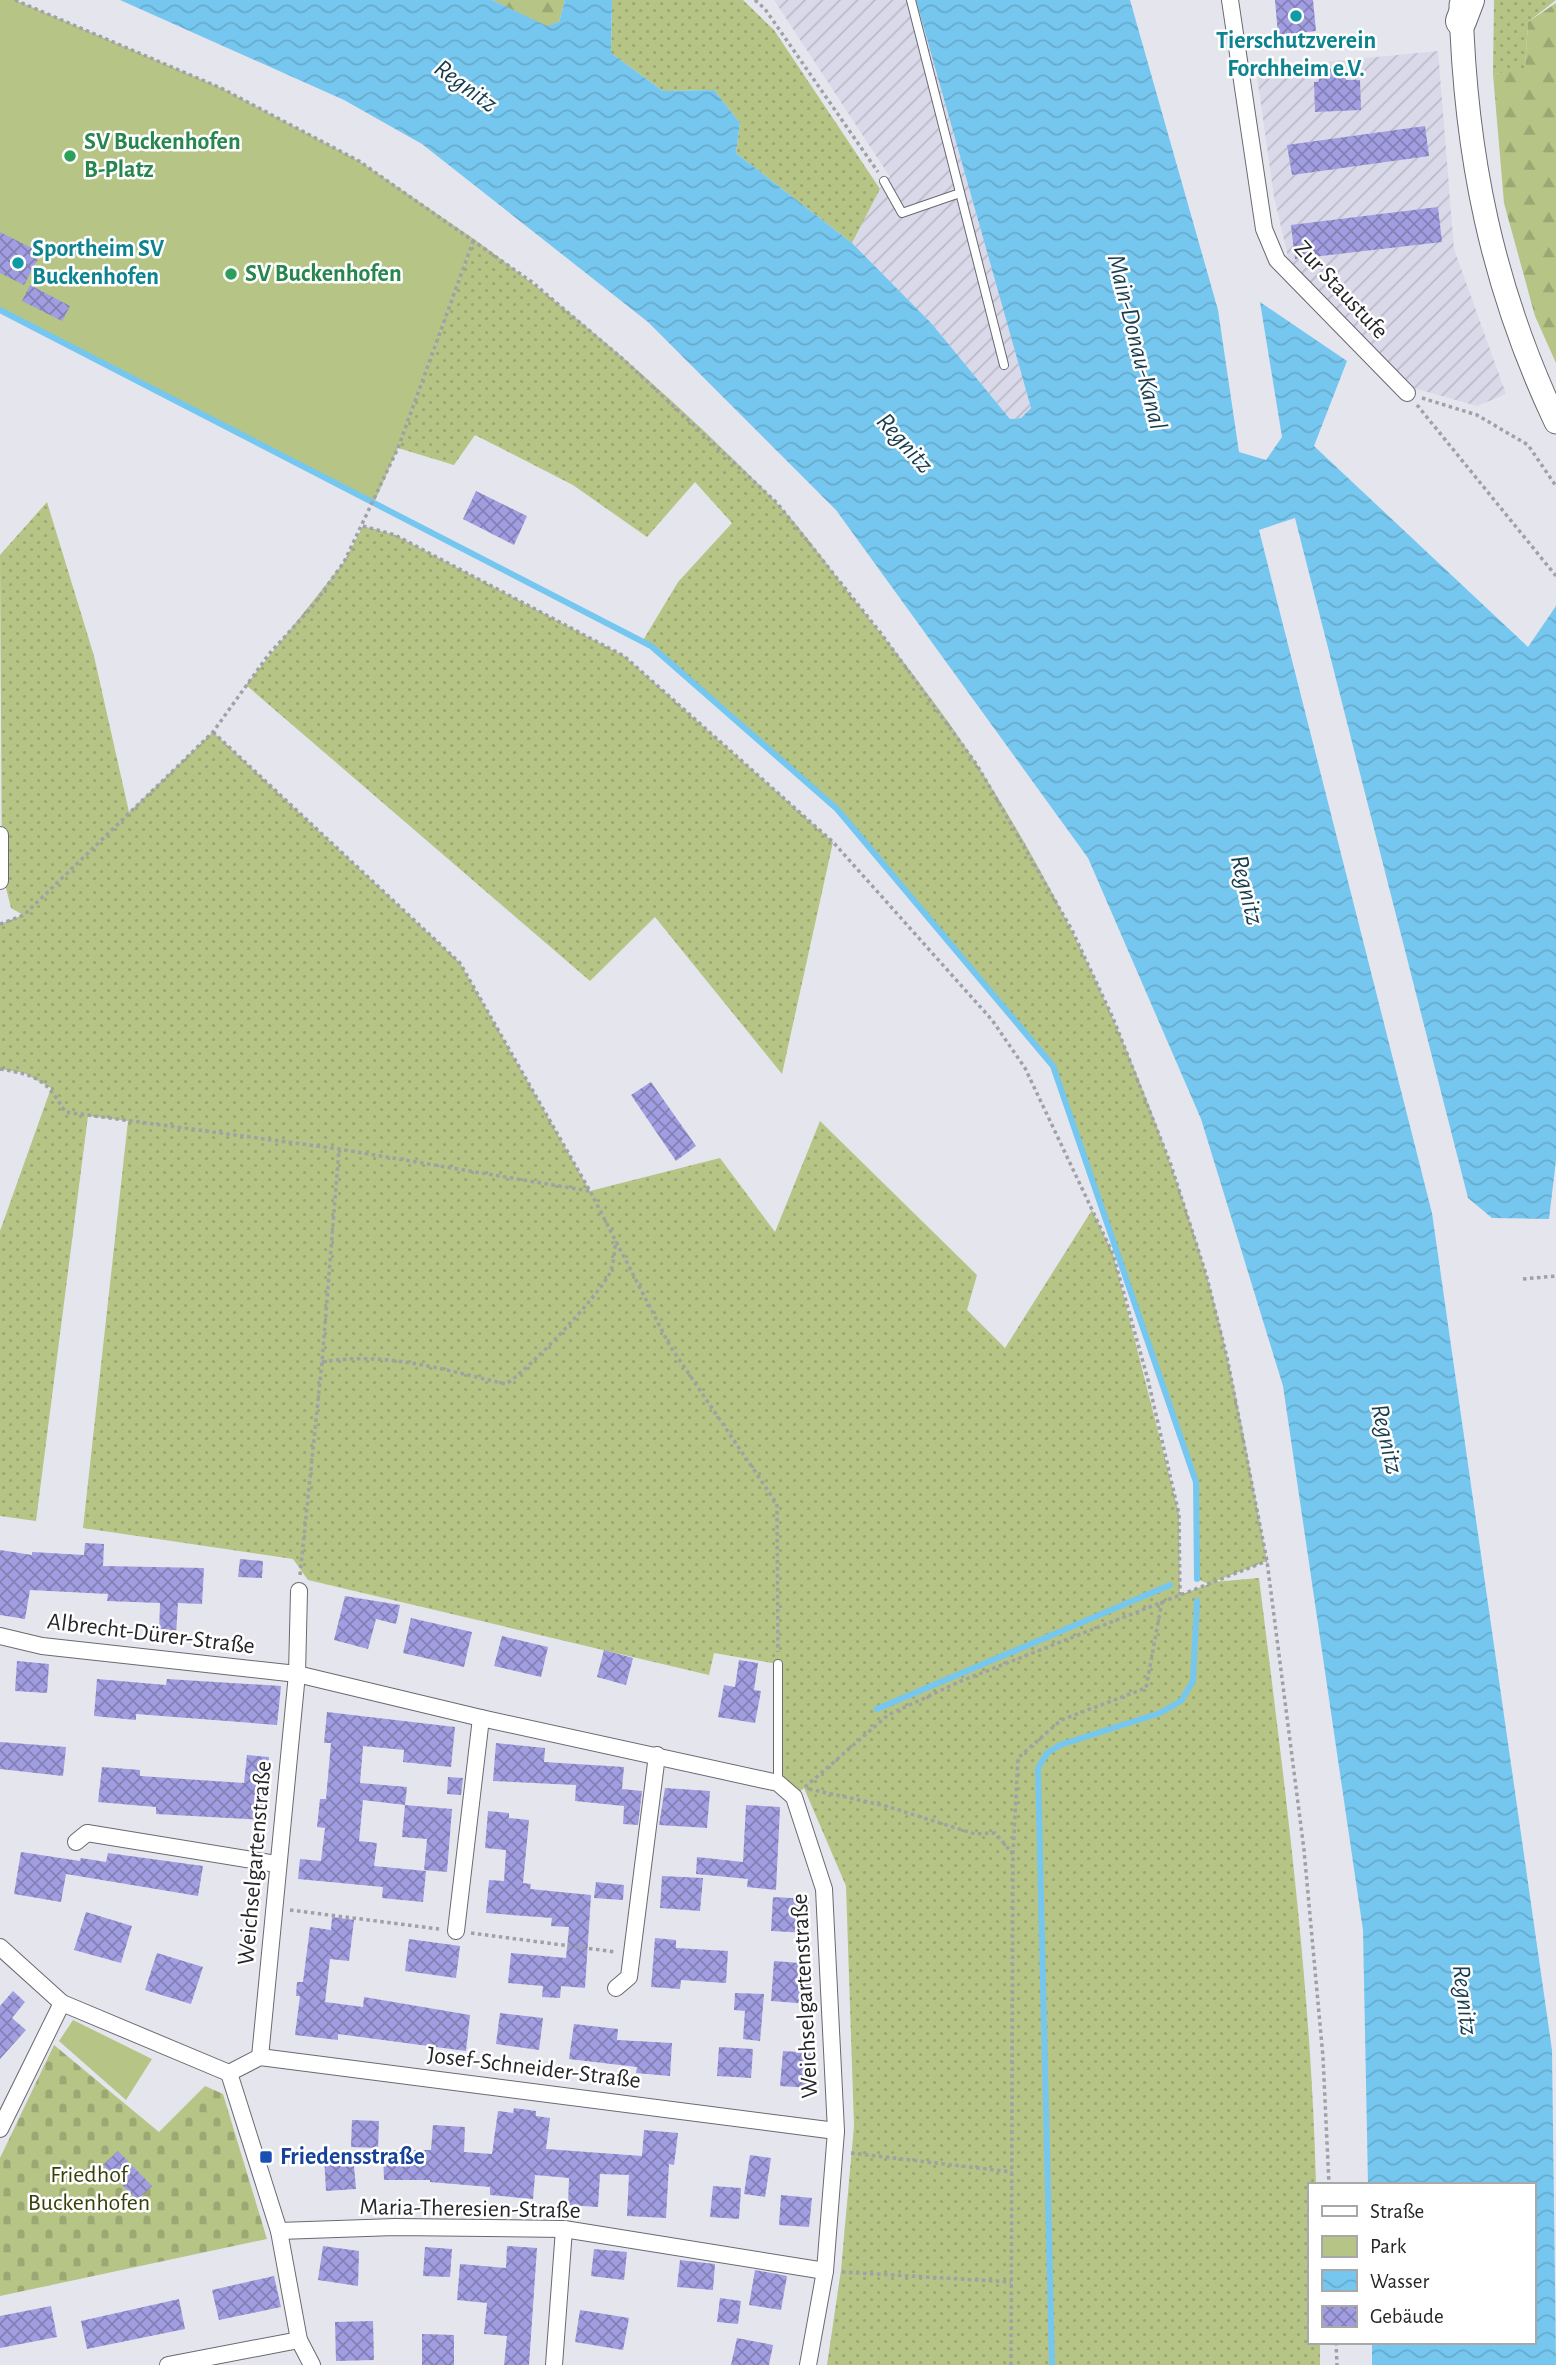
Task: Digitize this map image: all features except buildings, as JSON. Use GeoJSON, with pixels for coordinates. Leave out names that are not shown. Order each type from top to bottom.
{"type":"FeatureCollection","features":[{"type":"Feature","properties":{"kind":"main road"},"geometry":{"type":"LineString","coordinates":[[1464,7],[1467,114],[1479,198],[1508,308],[1556,422]]}},
{"type":"Feature","properties":{"kind":"street","name":"Zur Staustufe"},"geometry":{"type":"LineString","coordinates":[[1230,0],[1260,208],[1264,229],[1277,260],[1407,393]]}},
{"type":"Feature","properties":{"kind":"street"},"geometry":{"type":"LineString","coordinates":[[0,835],[0,881]]}},
{"type":"Feature","properties":{"kind":"street","name":"Weichselgartenstraße"},"geometry":{"type":"LineString","coordinates":[[260,2057],[276,1864],[297,1674],[299,1591]]}},
{"type":"Feature","properties":{"kind":"street","name":"Albrecht-Dürer-Straße"},"geometry":{"type":"LineString","coordinates":[[0,1636],[42,1646],[297,1674]]}},
{"type":"Feature","properties":{"kind":"street"},"geometry":{"type":"LineString","coordinates":[[297,1674],[481,1718],[778,1783]]}},
{"type":"Feature","properties":{"kind":"street"},"geometry":{"type":"LineString","coordinates":[[456,1931],[481,1718]]}},
{"type":"Feature","properties":{"kind":"street"},"geometry":{"type":"LineString","coordinates":[[616,1988],[629,1977],[657,1755]]}},
{"type":"Feature","properties":{"kind":"street","name":"Weichselgartenstraße"},"geometry":{"type":"LineString","coordinates":[[778,1783],[794,1797],[824,1889],[836,2131],[825,2271],[808,2365]]}},
{"type":"Feature","properties":{"kind":"street"},"geometry":{"type":"LineString","coordinates":[[76,1842],[87,1833],[276,1864]]}},
{"type":"Feature","properties":{"kind":"street"},"geometry":{"type":"LineString","coordinates":[[0,1947],[62,2003],[229,2073]]}},
{"type":"Feature","properties":{"kind":"street"},"geometry":{"type":"LineString","coordinates":[[0,2129],[62,2003]]}},
{"type":"Feature","properties":{"kind":"street"},"geometry":{"type":"LineString","coordinates":[[229,2073],[260,2057]]}},
{"type":"Feature","properties":{"kind":"street","name":"Josef-Schneider-Straße"},"geometry":{"type":"LineString","coordinates":[[260,2057],[836,2131]]}},
{"type":"Feature","properties":{"kind":"street"},"geometry":{"type":"LineString","coordinates":[[229,2073],[278,2231],[299,2340],[312,2365]]}},
{"type":"Feature","properties":{"kind":"street","name":"Maria-Theresien-Straße"},"geometry":{"type":"LineString","coordinates":[[278,2231],[396,2227],[564,2229],[825,2271]]}},
{"type":"Feature","properties":{"kind":"street"},"geometry":{"type":"LineString","coordinates":[[554,2365],[564,2229]]}},
{"type":"Feature","properties":{"kind":"street"},"geometry":{"type":"LineString","coordinates":[[168,2365],[299,2340]]}},
{"type":"Feature","properties":{"kind":"lane"},"geometry":{"type":"LineString","coordinates":[[911,0],[1004,365]]}},
{"type":"Feature","properties":{"kind":"lane"},"geometry":{"type":"LineString","coordinates":[[884,181],[902,213],[960,193]]}},
{"type":"Feature","properties":{"kind":"lane"},"geometry":{"type":"LineString","coordinates":[[778,1664],[778,1783]]}},
{"type":"Feature","properties":{"kind":"path"},"geometry":{"type":"LineString","coordinates":[[15,0],[222,88],[359,161],[532,282],[624,360],[777,503],[880,632],[977,765],[1072,930],[1113,1018],[1171,1165],[1206,1274],[1224,1345],[1268,1561],[1304,1850],[1323,2057],[1329,2183]]}},
{"type":"Feature","properties":{"kind":"path"},"geometry":{"type":"LineString","coordinates":[[755,0],[765,9],[884,181]]}},
{"type":"Feature","properties":{"kind":"path"},"geometry":{"type":"LineString","coordinates":[[0,924],[24,915],[214,732],[269,654],[312,607],[344,562],[380,488],[474,239]]}},
{"type":"Feature","properties":{"kind":"path"},"geometry":{"type":"LineString","coordinates":[[1407,393],[1477,415],[1528,445],[1556,486]]}},
{"type":"Feature","properties":{"kind":"path"},"geometry":{"type":"LineString","coordinates":[[1407,393],[1556,576]]}},
{"type":"Feature","properties":{"kind":"path"},"geometry":{"type":"LineString","coordinates":[[363,526],[395,535],[624,656],[834,842],[992,1020],[1024,1068],[1113,1254],[1148,1380],[1179,1514],[1180,1595]]}},
{"type":"Feature","properties":{"kind":"path"},"geometry":{"type":"LineString","coordinates":[[214,732],[460,963],[590,1191],[670,1346],[777,1504],[778,1664]]}},
{"type":"Feature","properties":{"kind":"path"},"geometry":{"type":"LineString","coordinates":[[0,1069],[24,1073],[51,1087],[65,1112],[339,1149],[590,1191]]}},
{"type":"Feature","properties":{"kind":"path"},"geometry":{"type":"LineString","coordinates":[[299,1591],[322,1362],[339,1149]]}},
{"type":"Feature","properties":{"kind":"path"},"geometry":{"type":"LineString","coordinates":[[322,1362],[356,1356],[418,1364],[506,1384],[522,1373],[594,1296],[611,1271],[616,1240]]}},
{"type":"Feature","properties":{"kind":"path"},"geometry":{"type":"LineString","coordinates":[[1523,1279],[1556,1276]]}},
{"type":"Feature","properties":{"kind":"path"},"geometry":{"type":"LineString","coordinates":[[1013,1854],[995,1833],[975,1834],[886,1806],[804,1788],[888,1715],[961,1681],[1268,1561]]}},
{"type":"Feature","properties":{"kind":"path"},"geometry":{"type":"LineString","coordinates":[[1011,2365],[1013,1854],[1018,1758],[1060,1720],[1146,1688],[1162,1601]]}},
{"type":"Feature","properties":{"kind":"path"},"geometry":{"type":"LineString","coordinates":[[273,1908],[632,1954]]}},
{"type":"Feature","properties":{"kind":"path"},"geometry":{"type":"LineString","coordinates":[[834,2151],[1012,2172]]}},
{"type":"Feature","properties":{"kind":"path"},"geometry":{"type":"LineString","coordinates":[[825,2271],[1012,2282]]}},
{"type":"Feature","properties":{"kind":"path"},"geometry":{"type":"LineString","coordinates":[[1336,2344],[1337,2365]]}},
{"type":"Feature","properties":{"kind":"shaded area"},"geometry":{"type":"Polygon","coordinates":[[[774,0],[916,0],[1031,408],[1021,418],[1010,419],[932,324],[852,243],[884,181],[890,177],[774,0]]]}},
{"type":"Feature","properties":{"kind":"shaded area"},"geometry":{"type":"Polygon","coordinates":[[[1438,51],[1454,249],[1506,394],[1477,406],[1410,387],[1289,261],[1274,197],[1256,69],[1438,51]]]}},
{"type":"Feature","properties":{"kind":"green space","name":"SV Buckenhofen"},"geometry":{"type":"Polygon","coordinates":[[[0,0],[15,0],[221,88],[359,161],[474,239],[398,448],[374,503],[0,310],[0,0]]]}},
{"type":"Feature","properties":{"kind":"green space"},"geometry":{"type":"Polygon","coordinates":[[[492,0],[565,0],[559,22],[547,27],[492,0]]]}},
{"type":"Feature","properties":{"kind":"green space"},"geometry":{"type":"Polygon","coordinates":[[[612,0],[743,0],[774,30],[880,189],[852,243],[736,153],[740,123],[714,90],[663,91],[611,53],[612,0]]]}},
{"type":"Feature","properties":{"kind":"green space"},"geometry":{"type":"Polygon","coordinates":[[[1494,0],[1556,0],[1528,22],[1525,70],[1493,74],[1494,0]]]}},
{"type":"Feature","properties":{"kind":"green space"},"geometry":{"type":"Polygon","coordinates":[[[1556,3],[1556,363],[1535,316],[1504,203],[1493,74],[1525,69],[1528,22],[1556,3]]]}},
{"type":"Feature","properties":{"kind":"green space"},"geometry":{"type":"Polygon","coordinates":[[[474,239],[553,299],[667,396],[785,512],[920,684],[978,766],[1014,825],[1080,948],[1137,1075],[1206,1273],[1240,1416],[1267,1561],[1213,1582],[1259,1578],[1295,1881],[1308,2033],[1316,2183],[1308,2183],[1308,2344],[1320,2344],[1320,2365],[827,2365],[841,2270],[854,2126],[846,1886],[804,1788],[794,1797],[778,1783],[778,1664],[714,1653],[709,1675],[308,1580],[293,1559],[83,1528],[128,1121],[88,1116],[36,1521],[0,1516],[0,1231],[51,1088],[24,1073],[0,1069],[0,924],[23,915],[11,908],[2,872],[0,555],[47,502],[94,656],[129,812],[213,732],[460,963],[590,1191],[720,1158],[775,1232],[820,1121],[977,1275],[967,1310],[1005,1348],[1092,1210],[1113,1254],[1179,1514],[1180,1595],[1209,1584],[1197,1579],[1196,1482],[1053,1066],[837,809],[651,646],[642,642],[678,582],[732,523],[695,482],[647,537],[573,485],[475,435],[454,465],[398,448],[474,239]]]}},
{"type":"Feature","properties":{"kind":"green space"},"geometry":{"type":"Polygon","coordinates":[[[363,526],[395,535],[624,656],[833,842],[782,1074],[655,917],[590,981],[246,685],[344,562],[363,526]]]}},
{"type":"Feature","properties":{"kind":"green space"},"geometry":{"type":"Polygon","coordinates":[[[73,2020],[152,2059],[126,2100],[59,2041],[73,2020]]]}},
{"type":"Feature","properties":{"kind":"green space","name":"Friedhof Buckenhofen"},"geometry":{"type":"Polygon","coordinates":[[[54,2045],[159,2132],[205,2086],[223,2094],[267,2239],[0,2296],[0,2158],[54,2045]]]}},
{"type":"Feature","properties":{"kind":"water"},"geometry":{"type":"Polygon","coordinates":[[[120,0],[492,0],[547,26],[559,22],[565,0],[612,0],[611,53],[663,91],[714,90],[740,123],[736,153],[852,243],[932,324],[1010,419],[1021,418],[1031,408],[916,0],[1130,0],[1218,310],[1239,452],[1266,460],[1282,437],[1260,302],[1347,361],[1314,446],[1528,647],[1556,606],[1556,1160],[1549,1219],[1492,1218],[1468,1198],[1295,518],[1259,530],[1432,1213],[1552,2050],[1556,2365],[1372,2365],[1372,2344],[1535,2344],[1535,2183],[1368,2183],[1363,1930],[1283,1386],[1201,1119],[1088,858],[836,510],[648,322],[422,144],[344,100],[120,0]]]}},
{"type":"Feature","properties":{"kind":"waterway"},"geometry":{"type":"LineString","coordinates":[[0,310],[651,646],[837,809],[1053,1066],[1196,1482],[1197,1579]]}},
{"type":"Feature","properties":{"kind":"waterway"},"geometry":{"type":"LineString","coordinates":[[877,1709],[1170,1585]]}},
{"type":"Feature","properties":{"kind":"waterway"},"geometry":{"type":"LineString","coordinates":[[1052,2365],[1038,1768],[1047,1753],[1060,1745],[1160,1713],[1181,1701],[1193,1681],[1197,1601]]}},
{"type":"Feature","properties":{"kind":"place","name":"Tierschutzverein Forchheim e.V."},"geometry":{"type":"Point","coordinates":[1296,16]}},
{"type":"Feature","properties":{"kind":"place","name":"SV Buckenhofen B-Platz"},"geometry":{"type":"Point","coordinates":[70,156]}},
{"type":"Feature","properties":{"kind":"place","name":"Sportheim SV Buckenhofen"},"geometry":{"type":"Point","coordinates":[18,263]}},
{"type":"Feature","properties":{"kind":"place","name":"SV Buckenhofen"},"geometry":{"type":"Point","coordinates":[231,274]}},
{"type":"Feature","properties":{"kind":"place","name":"Friedensstraße"},"geometry":{"type":"Point","coordinates":[266,2157]}},
{"type":"Feature","properties":{"kind":"water label","name":"Regnitz"},"geometry":{"type":"Point","coordinates":[466,86]}},
{"type":"Feature","properties":{"kind":"water label","name":"Main-Donau-Kanal"},"geometry":{"type":"Point","coordinates":[1137,342]}},
{"type":"Feature","properties":{"kind":"water label","name":"Regnitz"},"geometry":{"type":"Point","coordinates":[905,443]}},
{"type":"Feature","properties":{"kind":"water label","name":"Regnitz"},"geometry":{"type":"Point","coordinates":[1247,890]}},
{"type":"Feature","properties":{"kind":"water label","name":"Regnitz"},"geometry":{"type":"Point","coordinates":[1387,1439]}},
{"type":"Feature","properties":{"kind":"water label","name":"Regnitz"},"geometry":{"type":"Point","coordinates":[1465,2000]}}]}
